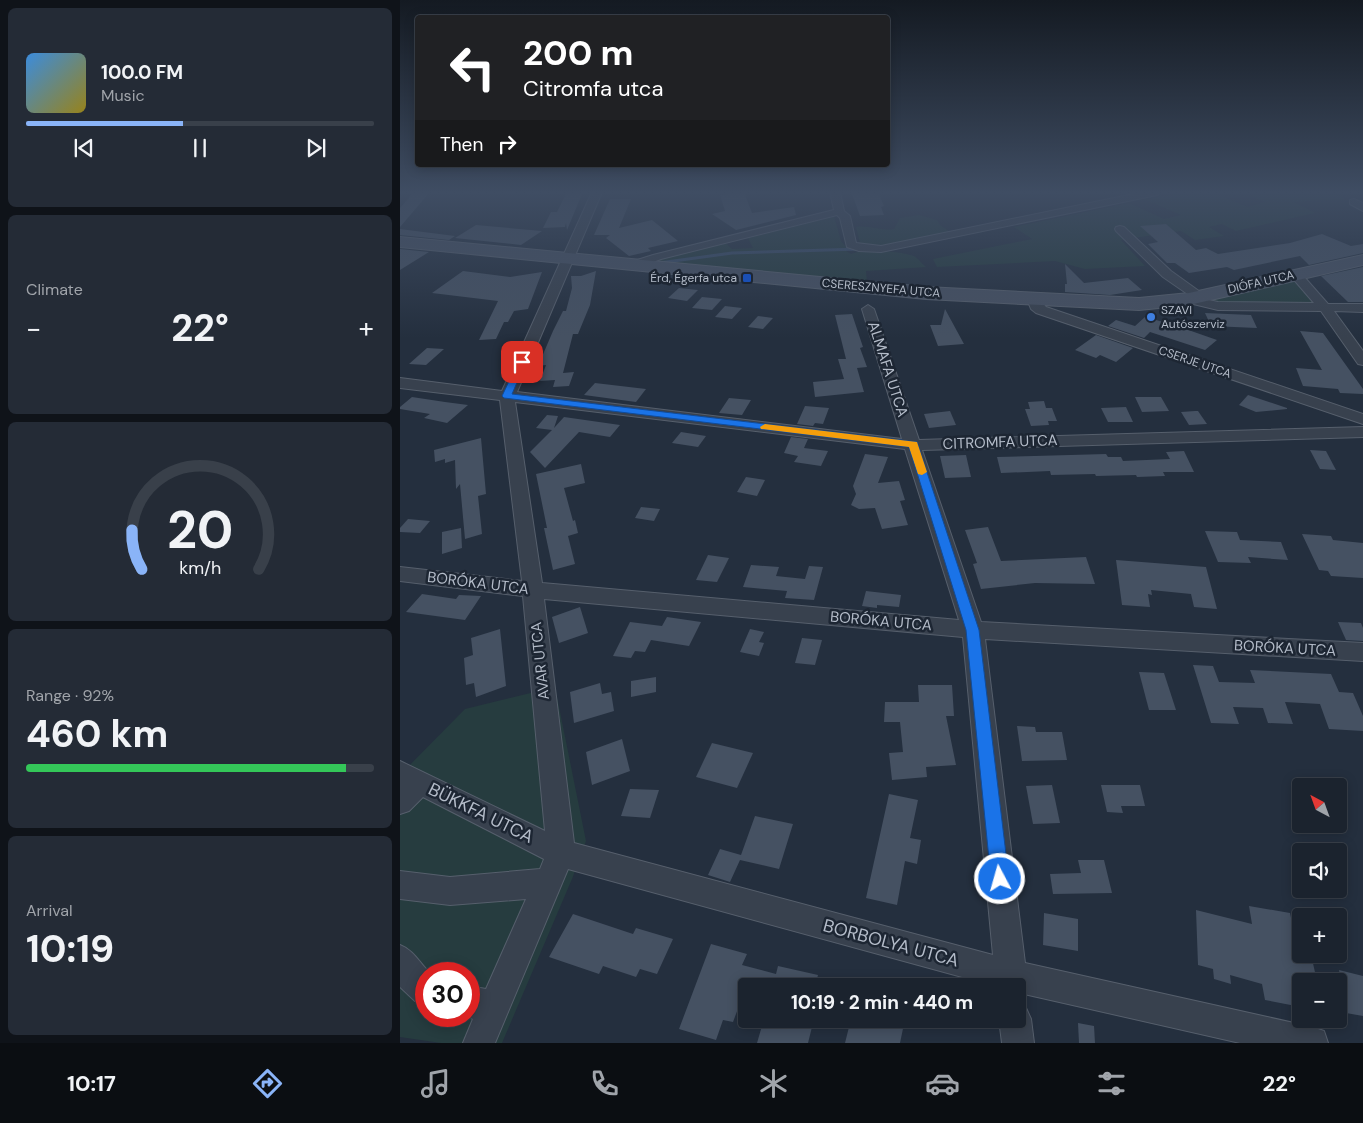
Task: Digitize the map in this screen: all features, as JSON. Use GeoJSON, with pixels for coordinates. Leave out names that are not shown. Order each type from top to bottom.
{"type":"FeatureCollection","features":[{"type":"Feature","properties":{"kind":"street"},"geometry":{"type":"LineString","coordinates":[[507,396],[576,241]]}},
{"type":"Feature","properties":{"kind":"street"},"geometry":{"type":"LineString","coordinates":[[635,265],[657,257],[723,241]]}},
{"type":"Feature","properties":{"kind":"street"},"geometry":{"type":"LineString","coordinates":[[850,241],[854,247],[881,249],[925,241]]}},
{"type":"Feature","properties":{"kind":"street"},"geometry":{"type":"LineString","coordinates":[[1132,241],[1194,298]]}},
{"type":"Feature","properties":{"kind":"street","name":"CSERESZNYEFA UTCA"},"geometry":{"type":"LineString","coordinates":[[400,242],[926,292],[1139,304],[1194,298],[1218,306],[1326,309],[1363,308]]}},
{"type":"Feature","properties":{"kind":"street","name":"DIÓFA UTCA"},"geometry":{"type":"LineString","coordinates":[[1194,298],[1363,260]]}},
{"type":"Feature","properties":{"kind":"street"},"geometry":{"type":"LineString","coordinates":[[1295,274],[1326,309],[1363,361]]}},
{"type":"Feature","properties":{"kind":"street","name":"CSERJE UTCA"},"geometry":{"type":"LineString","coordinates":[[1033,299],[1036,306],[1041,310],[1363,419]]}},
{"type":"Feature","properties":{"kind":"street","name":"ALMAFA UTCA"},"geometry":{"type":"LineString","coordinates":[[868,309],[973,630],[1011,978]]}},
{"type":"Feature","properties":{"kind":"street","name":"CITROMFA UTCA"},"geometry":{"type":"LineString","coordinates":[[400,383],[914,445],[1363,432]]}},
{"type":"Feature","properties":{"kind":"street","name":"AVAR UTCA"},"geometry":{"type":"LineString","coordinates":[[507,396],[533,590],[561,853]]}},
{"type":"Feature","properties":{"kind":"street","name":"BORÓKA UTCA"},"geometry":{"type":"LineString","coordinates":[[400,574],[533,590],[973,630],[1363,652]]}},
{"type":"Feature","properties":{"kind":"street"},"geometry":{"type":"LineString","coordinates":[[400,802],[410,778]]}},
{"type":"Feature","properties":{"kind":"street","name":"BÜKKFA UTCA"},"geometry":{"type":"LineString","coordinates":[[410,778],[561,853]]}},
{"type":"Feature","properties":{"kind":"street"},"geometry":{"type":"LineString","coordinates":[[480,1043],[482,1004],[547,884],[561,853]]}},
{"type":"Feature","properties":{"kind":"street","name":"BORBOLYA UTCA"},"geometry":{"type":"LineString","coordinates":[[561,853],[1000,978]]}},
{"type":"Feature","properties":{"kind":"street"},"geometry":{"type":"LineString","coordinates":[[400,884],[450,891],[547,884]]}},
{"type":"Feature","properties":{"kind":"street"},"geometry":{"type":"LineString","coordinates":[[400,960],[415,981]]}},
{"type":"Feature","properties":{"kind":"street","name":"BORBOLYA UTCA"},"geometry":{"type":"LineString","coordinates":[[1026,984],[1312,1043]]}},
{"type":"Feature","properties":{"kind":"street"},"geometry":{"type":"LineString","coordinates":[[1016,1028],[1018,1043]]}},
{"type":"Feature","properties":{"kind":"green space"},"geometry":{"type":"Polygon","coordinates":[[[723,241],[732,249],[753,248],[749,241],[841,241],[847,248],[846,251],[851,254],[865,251],[900,253],[914,256],[926,267],[866,271],[867,282],[649,263],[653,260],[723,241]]]}},
{"type":"Feature","properties":{"kind":"green space"},"geometry":{"type":"Polygon","coordinates":[[[859,241],[907,241],[870,247],[860,243],[859,241]]]}},
{"type":"Feature","properties":{"kind":"green space"},"geometry":{"type":"Polygon","coordinates":[[[1024,241],[1122,241],[1145,266],[1085,269],[1055,261],[937,267],[933,259],[1024,241]]]}},
{"type":"Feature","properties":{"kind":"green space"},"geometry":{"type":"Polygon","coordinates":[[[1292,281],[1299,284],[1314,302],[1313,305],[1280,302],[1274,305],[1216,303],[1212,298],[1292,281]]]}},
{"type":"Feature","properties":{"kind":"green space"},"geometry":{"type":"Polygon","coordinates":[[[555,687],[586,841],[572,879],[502,1043],[441,1043],[400,1037],[400,775],[465,709],[555,687]]]}},
{"type":"Feature","properties":{"kind":"building"},"geometry":{"type":"Polygon","coordinates":[[[480,241],[527,241],[521,245],[480,241]]]}},
{"type":"Feature","properties":{"kind":"building"},"geometry":{"type":"Polygon","coordinates":[[[609,241],[678,241],[648,248],[651,251],[629,256],[609,241]]]}},
{"type":"Feature","properties":{"kind":"building"},"geometry":{"type":"Polygon","coordinates":[[[1157,241],[1185,241],[1196,250],[1206,248],[1218,254],[1298,241],[1338,241],[1351,246],[1363,244],[1363,253],[1309,265],[1300,256],[1234,270],[1227,267],[1189,273],[1175,263],[1167,263],[1148,244],[1158,242],[1157,241]]]}},
{"type":"Feature","properties":{"kind":"building"},"geometry":{"type":"Polygon","coordinates":[[[400,249],[429,252],[400,270],[400,249]]]}},
{"type":"Feature","properties":{"kind":"building"},"geometry":{"type":"Polygon","coordinates":[[[1065,264],[1084,283],[1128,278],[1142,290],[1110,295],[1065,292],[1065,284],[1067,284],[1065,264]]]}},
{"type":"Feature","properties":{"kind":"building"},"geometry":{"type":"Polygon","coordinates":[[[1363,267],[1363,302],[1348,302],[1321,276],[1363,267]]]}},
{"type":"Feature","properties":{"kind":"building"},"geometry":{"type":"Polygon","coordinates":[[[463,271],[510,277],[542,272],[528,309],[514,311],[508,322],[504,322],[496,339],[479,340],[498,301],[432,293],[463,271]]]}},
{"type":"Feature","properties":{"kind":"building"},"geometry":{"type":"Polygon","coordinates":[[[596,271],[590,305],[578,334],[573,334],[563,373],[574,372],[569,386],[553,387],[555,380],[540,381],[546,365],[538,366],[563,311],[566,311],[572,288],[571,276],[581,276],[596,271]]]}},
{"type":"Feature","properties":{"kind":"building"},"geometry":{"type":"Polygon","coordinates":[[[679,288],[698,290],[687,301],[668,298],[679,288]]]}},
{"type":"Feature","properties":{"kind":"building"},"geometry":{"type":"Polygon","coordinates":[[[702,297],[722,299],[712,310],[692,308],[702,297]]]}},
{"type":"Feature","properties":{"kind":"building"},"geometry":{"type":"Polygon","coordinates":[[[725,306],[742,308],[732,319],[715,317],[725,306]]]}},
{"type":"Feature","properties":{"kind":"building"},"geometry":{"type":"Polygon","coordinates":[[[945,309],[964,344],[938,346],[930,325],[941,325],[945,309]]]}},
{"type":"Feature","properties":{"kind":"building"},"geometry":{"type":"Polygon","coordinates":[[[1205,313],[1251,315],[1257,328],[1211,326],[1205,313]]]}},
{"type":"Feature","properties":{"kind":"building"},"geometry":{"type":"Polygon","coordinates":[[[852,314],[863,347],[860,348],[867,367],[857,368],[864,392],[815,397],[813,382],[844,379],[838,359],[846,359],[835,315],[852,314]]]}},
{"type":"Feature","properties":{"kind":"building"},"geometry":{"type":"Polygon","coordinates":[[[758,316],[773,318],[763,329],[748,327],[758,316]]]}},
{"type":"Feature","properties":{"kind":"building"},"geometry":{"type":"Polygon","coordinates":[[[1145,317],[1217,340],[1205,350],[1150,332],[1144,338],[1108,326],[1116,320],[1135,326],[1145,317]]]}},
{"type":"Feature","properties":{"kind":"building"},"geometry":{"type":"Polygon","coordinates":[[[1300,331],[1323,333],[1363,389],[1363,394],[1340,393],[1338,389],[1303,386],[1296,368],[1322,370],[1300,331]]]}},
{"type":"Feature","properties":{"kind":"building"},"geometry":{"type":"Polygon","coordinates":[[[1096,335],[1133,348],[1116,362],[1100,355],[1096,358],[1075,350],[1096,335]]]}},
{"type":"Feature","properties":{"kind":"building"},"geometry":{"type":"Polygon","coordinates":[[[427,348],[444,349],[426,365],[409,364],[427,348]]]}},
{"type":"Feature","properties":{"kind":"building"},"geometry":{"type":"Polygon","coordinates":[[[595,383],[646,389],[636,402],[584,395],[595,383]]]}},
{"type":"Feature","properties":{"kind":"building"},"geometry":{"type":"Polygon","coordinates":[[[1248,395],[1287,409],[1256,412],[1239,405],[1248,395]]]}},
{"type":"Feature","properties":{"kind":"building"},"geometry":{"type":"Polygon","coordinates":[[[412,397],[468,405],[447,423],[424,418],[430,414],[400,409],[412,397]]]}},
{"type":"Feature","properties":{"kind":"building"},"geometry":{"type":"Polygon","coordinates":[[[1135,397],[1161,397],[1169,411],[1142,412],[1135,397]]]}},
{"type":"Feature","properties":{"kind":"building"},"geometry":{"type":"Polygon","coordinates":[[[729,398],[751,400],[742,415],[719,413],[729,398]]]}},
{"type":"Feature","properties":{"kind":"building"},"geometry":{"type":"Polygon","coordinates":[[[1044,401],[1046,408],[1052,408],[1057,421],[1048,421],[1049,425],[1031,426],[1025,409],[1030,409],[1028,402],[1044,401]]]}},
{"type":"Feature","properties":{"kind":"building"},"geometry":{"type":"Polygon","coordinates":[[[805,406],[829,408],[823,424],[815,423],[813,426],[797,424],[805,406]]]}},
{"type":"Feature","properties":{"kind":"building"},"geometry":{"type":"Polygon","coordinates":[[[1126,407],[1133,422],[1108,422],[1101,408],[1126,407]]]}},
{"type":"Feature","properties":{"kind":"building"},"geometry":{"type":"Polygon","coordinates":[[[950,411],[956,425],[929,428],[924,414],[950,411]]]}},
{"type":"Feature","properties":{"kind":"building"},"geometry":{"type":"Polygon","coordinates":[[[1198,411],[1207,424],[1189,425],[1181,412],[1198,411]]]}},
{"type":"Feature","properties":{"kind":"building"},"geometry":{"type":"Polygon","coordinates":[[[547,415],[558,416],[554,428],[564,417],[620,425],[610,437],[579,432],[545,468],[530,452],[552,430],[536,428],[547,415]]]}},
{"type":"Feature","properties":{"kind":"building"},"geometry":{"type":"Polygon","coordinates":[[[681,432],[706,436],[698,447],[672,443],[681,432]]]}},
{"type":"Feature","properties":{"kind":"building"},"geometry":{"type":"Polygon","coordinates":[[[791,437],[808,439],[804,448],[828,451],[821,466],[794,462],[798,456],[784,453],[791,437]]]}},
{"type":"Feature","properties":{"kind":"building"},"geometry":{"type":"Polygon","coordinates":[[[481,438],[486,494],[478,496],[482,534],[465,539],[460,484],[456,489],[455,460],[445,463],[445,459],[435,462],[434,450],[481,438]]]}},
{"type":"Feature","properties":{"kind":"building"},"geometry":{"type":"Polygon","coordinates":[[[1310,450],[1326,451],[1336,470],[1320,469],[1310,450]]]}},
{"type":"Feature","properties":{"kind":"building"},"geometry":{"type":"Polygon","coordinates":[[[1184,451],[1194,472],[1163,472],[1165,476],[1137,477],[1136,475],[1096,476],[1095,474],[1051,475],[1050,471],[1001,473],[997,457],[1106,454],[1108,457],[1121,457],[1123,461],[1170,459],[1166,452],[1184,451]]]}},
{"type":"Feature","properties":{"kind":"building"},"geometry":{"type":"Polygon","coordinates":[[[865,454],[888,457],[878,483],[899,481],[905,500],[900,501],[908,525],[882,529],[875,508],[859,509],[851,505],[856,494],[853,486],[865,454]]]}},
{"type":"Feature","properties":{"kind":"building"},"geometry":{"type":"Polygon","coordinates":[[[966,455],[971,477],[945,478],[940,456],[966,455]]]}},
{"type":"Feature","properties":{"kind":"building"},"geometry":{"type":"Polygon","coordinates":[[[581,464],[585,483],[564,488],[578,533],[568,536],[575,564],[553,570],[544,528],[547,528],[536,474],[581,464]]]}},
{"type":"Feature","properties":{"kind":"building"},"geometry":{"type":"Polygon","coordinates":[[[746,477],[765,480],[757,496],[737,492],[746,477]]]}},
{"type":"Feature","properties":{"kind":"building"},"geometry":{"type":"Polygon","coordinates":[[[641,507],[660,509],[654,521],[635,518],[641,507]]]}},
{"type":"Feature","properties":{"kind":"building"},"geometry":{"type":"Polygon","coordinates":[[[408,519],[430,521],[420,533],[400,532],[400,528],[408,519]]]}},
{"type":"Feature","properties":{"kind":"building"},"geometry":{"type":"Polygon","coordinates":[[[988,527],[1001,561],[1086,557],[1095,584],[1035,583],[981,589],[973,564],[977,563],[965,530],[988,527]]]}},
{"type":"Feature","properties":{"kind":"building"},"geometry":{"type":"Polygon","coordinates":[[[461,528],[462,548],[442,554],[442,532],[461,528]]]}},
{"type":"Feature","properties":{"kind":"building"},"geometry":{"type":"Polygon","coordinates":[[[1205,531],[1237,532],[1240,540],[1281,542],[1288,560],[1248,557],[1251,563],[1218,562],[1205,531]]]}},
{"type":"Feature","properties":{"kind":"building"},"geometry":{"type":"Polygon","coordinates":[[[1302,534],[1331,536],[1333,540],[1363,543],[1363,578],[1331,576],[1328,571],[1319,570],[1302,534]]]}},
{"type":"Feature","properties":{"kind":"building"},"geometry":{"type":"Polygon","coordinates":[[[708,555],[729,558],[717,582],[696,580],[708,555]]]}},
{"type":"Feature","properties":{"kind":"building"},"geometry":{"type":"Polygon","coordinates":[[[1116,560],[1206,567],[1217,609],[1194,607],[1191,594],[1151,590],[1152,595],[1148,594],[1150,607],[1122,605],[1116,560]]]}},
{"type":"Feature","properties":{"kind":"building"},"geometry":{"type":"Polygon","coordinates":[[[751,565],[779,567],[776,576],[805,579],[809,566],[823,567],[814,600],[785,598],[787,591],[743,587],[751,565]]]}},
{"type":"Feature","properties":{"kind":"building"},"geometry":{"type":"Polygon","coordinates":[[[866,591],[901,595],[899,607],[877,605],[877,608],[862,606],[866,591]]]}},
{"type":"Feature","properties":{"kind":"building"},"geometry":{"type":"Polygon","coordinates":[[[422,594],[456,599],[459,595],[481,596],[465,620],[406,612],[422,594]]]}},
{"type":"Feature","properties":{"kind":"building"},"geometry":{"type":"Polygon","coordinates":[[[580,607],[588,633],[559,643],[552,617],[580,607]]]}},
{"type":"Feature","properties":{"kind":"building"},"geometry":{"type":"Polygon","coordinates":[[[667,617],[701,622],[689,646],[651,640],[645,652],[635,651],[631,658],[613,656],[630,622],[662,626],[667,617]]]}},
{"type":"Feature","properties":{"kind":"building"},"geometry":{"type":"Polygon","coordinates":[[[1338,622],[1361,623],[1363,641],[1346,640],[1338,622]]]}},
{"type":"Feature","properties":{"kind":"building"},"geometry":{"type":"Polygon","coordinates":[[[500,629],[506,686],[476,697],[474,683],[466,685],[464,658],[473,655],[471,638],[500,629]]]}},
{"type":"Feature","properties":{"kind":"building"},"geometry":{"type":"Polygon","coordinates":[[[750,629],[764,632],[759,642],[764,643],[759,656],[740,652],[750,629]]]}},
{"type":"Feature","properties":{"kind":"building"},"geometry":{"type":"Polygon","coordinates":[[[802,638],[822,640],[815,665],[795,663],[802,638]]]}},
{"type":"Feature","properties":{"kind":"building"},"geometry":{"type":"Polygon","coordinates":[[[1193,665],[1213,666],[1219,682],[1255,683],[1250,670],[1331,674],[1339,692],[1353,693],[1363,716],[1363,731],[1329,729],[1320,704],[1285,702],[1293,724],[1268,723],[1263,708],[1233,707],[1239,724],[1211,723],[1193,665]]]}},
{"type":"Feature","properties":{"kind":"building"},"geometry":{"type":"Polygon","coordinates":[[[1139,672],[1164,673],[1176,710],[1149,710],[1139,672]]]}},
{"type":"Feature","properties":{"kind":"building"},"geometry":{"type":"Polygon","coordinates":[[[656,677],[656,692],[631,697],[631,681],[656,677]]]}},
{"type":"Feature","properties":{"kind":"building"},"geometry":{"type":"Polygon","coordinates":[[[600,683],[602,694],[611,692],[614,711],[574,723],[570,692],[600,683]]]}},
{"type":"Feature","properties":{"kind":"building"},"geometry":{"type":"Polygon","coordinates":[[[918,685],[952,685],[954,716],[946,716],[956,765],[926,767],[927,777],[892,780],[889,753],[903,752],[900,722],[884,722],[885,702],[919,702],[918,685]]]}},
{"type":"Feature","properties":{"kind":"building"},"geometry":{"type":"Polygon","coordinates":[[[1017,726],[1035,727],[1036,732],[1062,732],[1067,760],[1022,761],[1017,726]]]}},
{"type":"Feature","properties":{"kind":"building"},"geometry":{"type":"Polygon","coordinates":[[[622,739],[630,771],[592,785],[586,752],[622,739]]]}},
{"type":"Feature","properties":{"kind":"building"},"geometry":{"type":"Polygon","coordinates":[[[712,743],[753,753],[737,788],[696,777],[712,743]]]}},
{"type":"Feature","properties":{"kind":"building"},"geometry":{"type":"Polygon","coordinates":[[[1052,785],[1060,823],[1033,824],[1026,786],[1052,785]]]}},
{"type":"Feature","properties":{"kind":"building"},"geometry":{"type":"Polygon","coordinates":[[[1101,785],[1140,785],[1145,806],[1121,806],[1123,813],[1107,812],[1101,785]]]}},
{"type":"Feature","properties":{"kind":"building"},"geometry":{"type":"Polygon","coordinates":[[[630,789],[659,790],[650,818],[621,816],[630,789]]]}},
{"type":"Feature","properties":{"kind":"building"},"geometry":{"type":"Polygon","coordinates":[[[889,794],[918,800],[910,838],[921,840],[917,864],[905,861],[897,905],[866,898],[889,794]]]}},
{"type":"Feature","properties":{"kind":"building"},"geometry":{"type":"Polygon","coordinates":[[[755,816],[793,824],[779,869],[740,860],[730,882],[708,875],[720,849],[741,855],[755,816]]]}},
{"type":"Feature","properties":{"kind":"building"},"geometry":{"type":"Polygon","coordinates":[[[1078,860],[1104,860],[1112,893],[1053,894],[1050,874],[1081,873],[1078,860]]]}},
{"type":"Feature","properties":{"kind":"building"},"geometry":{"type":"Polygon","coordinates":[[[1249,906],[1290,913],[1292,923],[1292,963],[1313,963],[1315,973],[1292,973],[1292,1005],[1265,1000],[1262,984],[1230,975],[1231,984],[1214,979],[1213,969],[1198,965],[1196,910],[1252,924],[1249,906]]]}},
{"type":"Feature","properties":{"kind":"building"},"geometry":{"type":"Polygon","coordinates":[[[1044,913],[1078,919],[1078,951],[1043,945],[1044,913]]]}},
{"type":"Feature","properties":{"kind":"building"},"geometry":{"type":"Polygon","coordinates":[[[573,914],[633,934],[636,928],[673,939],[657,974],[640,969],[636,977],[603,966],[599,974],[549,957],[573,914]]]}},
{"type":"Feature","properties":{"kind":"building"},"geometry":{"type":"Polygon","coordinates":[[[711,944],[747,954],[742,965],[776,974],[778,966],[818,975],[817,978],[738,978],[738,1009],[733,1022],[723,1020],[716,1040],[679,1029],[711,944]]]}},
{"type":"Feature","properties":{"kind":"building"},"geometry":{"type":"Polygon","coordinates":[[[1339,970],[1363,976],[1363,1016],[1347,1013],[1347,973],[1339,973],[1339,970]]]}},
{"type":"Feature","properties":{"kind":"building"},"geometry":{"type":"Polygon","coordinates":[[[1078,1023],[1094,1026],[1095,1043],[1079,1043],[1078,1023]]]}},
{"type":"Feature","properties":{"kind":"building"},"geometry":{"type":"Polygon","coordinates":[[[761,1028],[812,1028],[808,1043],[757,1043],[761,1028]]]}},
{"type":"Feature","properties":{"kind":"building"},"geometry":{"type":"Polygon","coordinates":[[[849,1028],[903,1028],[900,1043],[845,1043],[849,1028]]]}},
{"type":"Feature","properties":{"kind":"waterway"},"geometry":{"type":"LineString","coordinates":[[659,263],[732,253],[860,249]]}},
{"type":"Feature","properties":{"kind":"slow traffic"},"geometry":{"type":"LineString","coordinates":[[765,427],[914,445],[922,472]]}},
{"type":"Feature","properties":{"kind":"place","name":"Érd, Égerfa utca"},"geometry":{"type":"Point","coordinates":[747,278]}},
{"type":"Feature","properties":{"kind":"place","name":"SZAVI Autószerviz"},"geometry":{"type":"Point","coordinates":[1151,317]}},
{"type":"Feature","properties":{"kind":"route"},"geometry":{"type":"LineString","coordinates":[[522,362],[507,396],[914,445],[973,630],[1000,879]]}}]}
